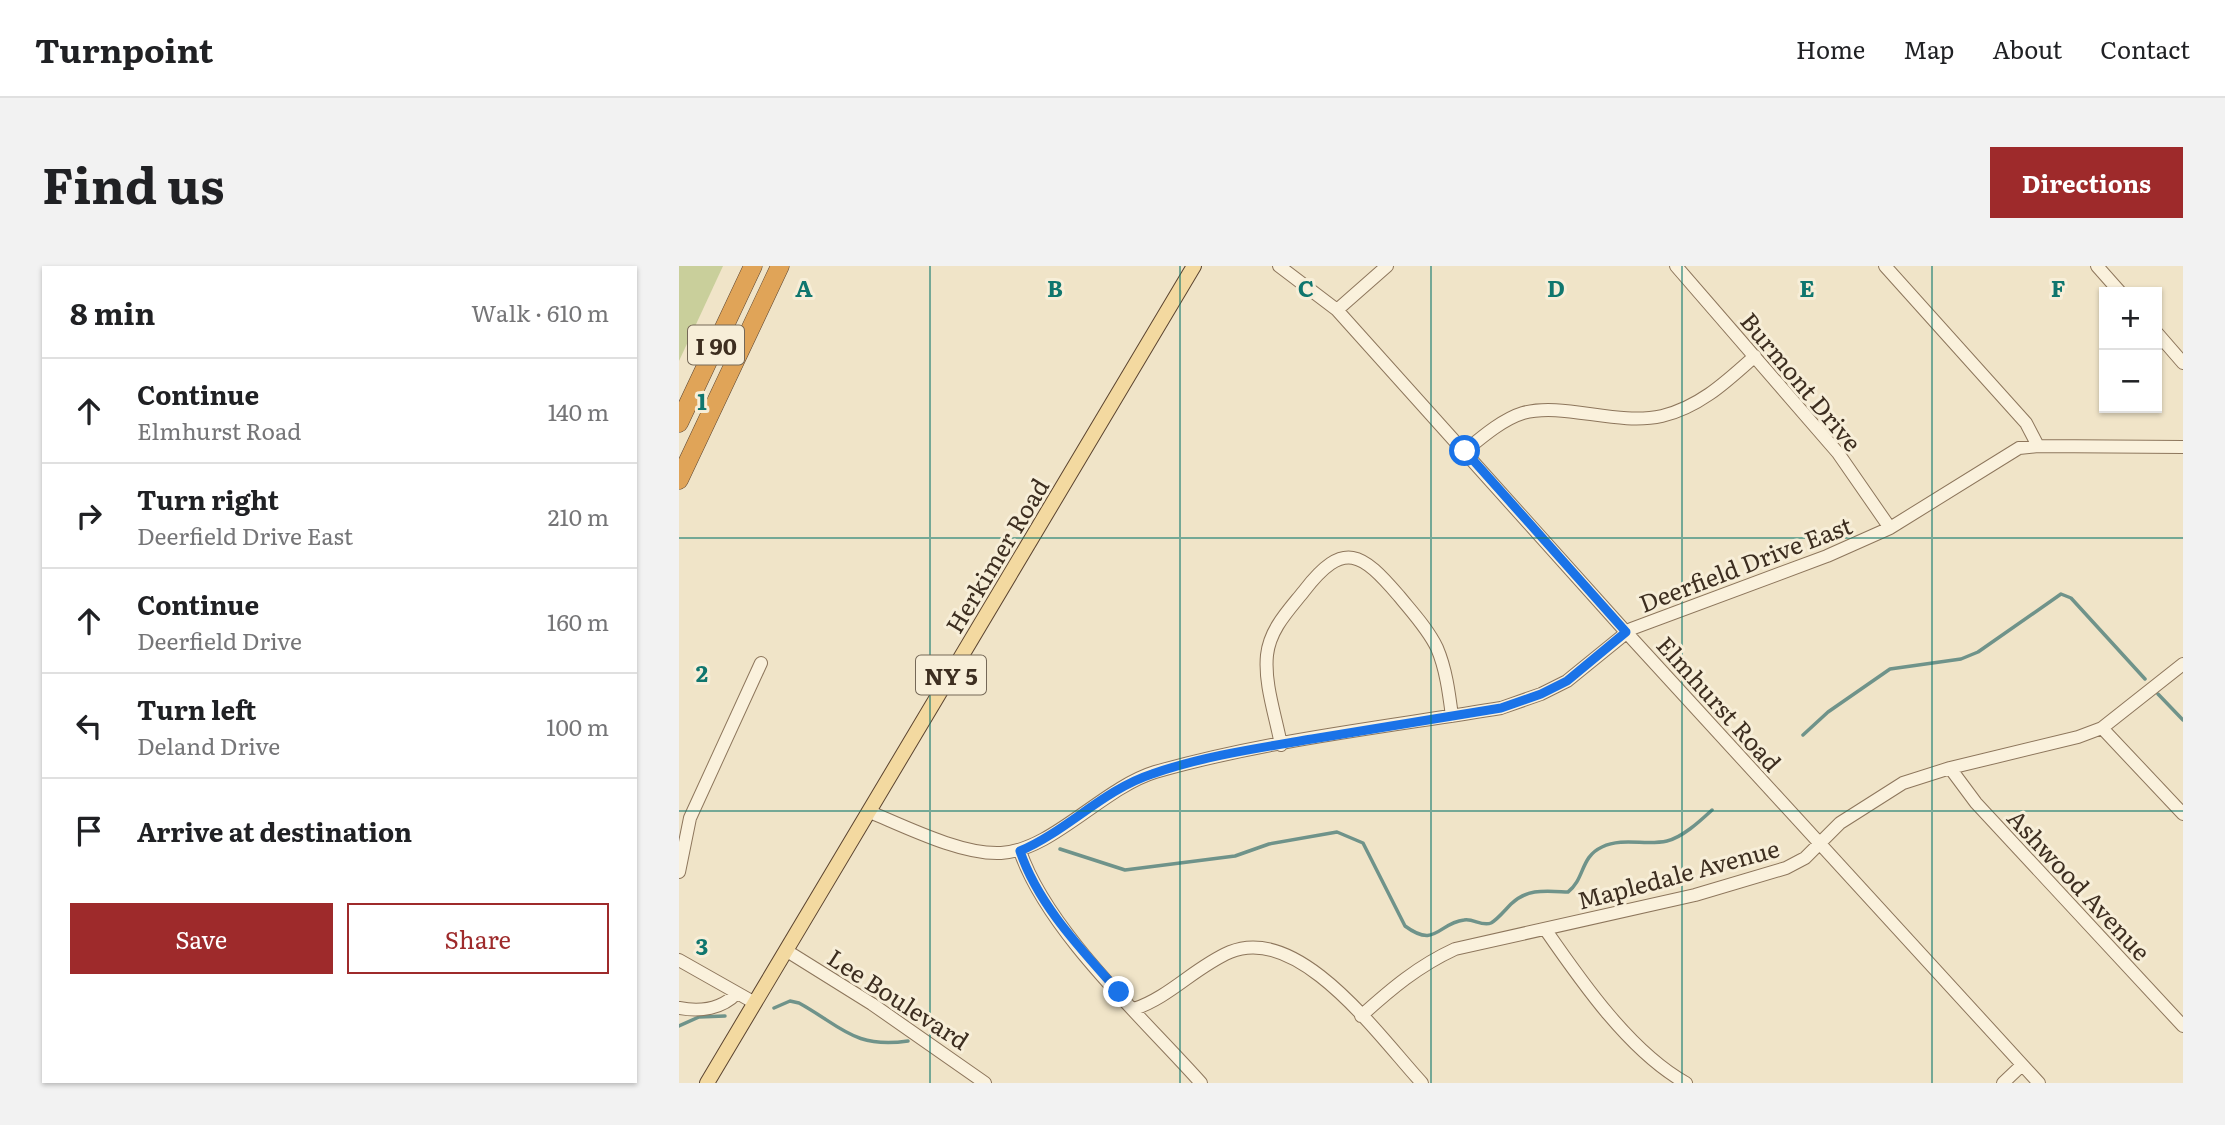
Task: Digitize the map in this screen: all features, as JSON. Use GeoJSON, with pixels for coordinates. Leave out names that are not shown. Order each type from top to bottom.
{"type":"FeatureCollection","features":[{"type":"Feature","properties":{"kind":"highway","name":"I 90"},"geometry":{"type":"LineString","coordinates":[[679,423],[753,266]]}},
{"type":"Feature","properties":{"kind":"highway","name":"I 90"},"geometry":{"type":"LineString","coordinates":[[679,480],[780,266]]}},
{"type":"Feature","properties":{"kind":"main road","name":"Herkimer Road"},"geometry":{"type":"LineString","coordinates":[[707,1083],[1194,266]]}},
{"type":"Feature","properties":{"kind":"street","name":"Elmhurst Road"},"geometry":{"type":"LineString","coordinates":[[1279,266],[1337,310],[1626,632],[2039,1083]]}},
{"type":"Feature","properties":{"kind":"street"},"geometry":{"type":"LineString","coordinates":[[1337,310],[1387,266]]}},
{"type":"Feature","properties":{"kind":"street","name":"Burmont Drive"},"geometry":{"type":"LineString","coordinates":[[1676,266],[1838,453],[1890,528]]}},
{"type":"Feature","properties":{"kind":"street"},"geometry":{"type":"LineString","coordinates":[[1885,266],[2026,423],[2038,446]]}},
{"type":"Feature","properties":{"kind":"street"},"geometry":{"type":"LineString","coordinates":[[2097,266],[2116,287]]}},
{"type":"Feature","properties":{"kind":"street"},"geometry":{"type":"LineString","coordinates":[[2162,339],[2183,363]]}},
{"type":"Feature","properties":{"kind":"street"},"geometry":{"type":"LineString","coordinates":[[1465,451],[1512,417],[1526,412],[1546,411],[1635,420],[1663,416],[1691,406],[1715,391],[1755,356]]}},
{"type":"Feature","properties":{"kind":"street","name":"Deerfield Drive East"},"geometry":{"type":"LineString","coordinates":[[1020,851],[1040,842],[1132,781],[1179,766],[1281,745],[1501,708],[1541,694],[1567,681],[1626,632],[1827,556],[1890,528],[2011,451],[2038,446],[2183,447]]}},
{"type":"Feature","properties":{"kind":"street"},"geometry":{"type":"LineString","coordinates":[[1281,745],[1270,692],[1267,658],[1270,639],[1311,582],[1331,564],[1343,558],[1365,561],[1417,617],[1436,648],[1448,686],[1452,716]]}},
{"type":"Feature","properties":{"kind":"street"},"geometry":{"type":"LineString","coordinates":[[679,872],[690,818],[761,663]]}},
{"type":"Feature","properties":{"kind":"street","name":"Mapledale Avenue"},"geometry":{"type":"LineString","coordinates":[[1360,1016],[1423,964],[1455,950],[1751,880],[1805,858],[1840,823],[1903,783],[1951,768],[2078,737],[2102,728],[2183,663]]}},
{"type":"Feature","properties":{"kind":"street"},"geometry":{"type":"LineString","coordinates":[[2102,728],[2183,814]]}},
{"type":"Feature","properties":{"kind":"street","name":"Ashwood Avenue"},"geometry":{"type":"LineString","coordinates":[[1951,768],[1976,803],[2183,1026]]}},
{"type":"Feature","properties":{"kind":"street"},"geometry":{"type":"LineString","coordinates":[[870,812],[973,849],[999,853],[1020,851],[1027,873],[1053,913],[1201,1083]]}},
{"type":"Feature","properties":{"kind":"street"},"geometry":{"type":"LineString","coordinates":[[1545,929],[1610,1014],[1648,1054],[1686,1083]]}},
{"type":"Feature","properties":{"kind":"street"},"geometry":{"type":"LineString","coordinates":[[1134,1009],[1153,1003],[1212,960],[1234,950],[1253,947],[1274,950],[1310,966],[1422,1083]]}},
{"type":"Feature","properties":{"kind":"street","name":"Lee Boulevard"},"geometry":{"type":"LineString","coordinates":[[787,951],[872,1004],[985,1083]]}},
{"type":"Feature","properties":{"kind":"street"},"geometry":{"type":"LineString","coordinates":[[679,960],[755,1003]]}},
{"type":"Feature","properties":{"kind":"street"},"geometry":{"type":"LineString","coordinates":[[679,1008],[690,1010],[719,1006],[737,993]]}},
{"type":"Feature","properties":{"kind":"street"},"geometry":{"type":"LineString","coordinates":[[2003,1083],[2022,1065]]}},
{"type":"Feature","properties":{"kind":"green space"},"geometry":{"type":"Polygon","coordinates":[[[679,266],[723,266],[679,361],[679,266]]]}},
{"type":"Feature","properties":{"kind":"waterway"},"geometry":{"type":"LineString","coordinates":[[1803,735],[1828,712],[1890,669],[1961,659],[1978,652],[2061,594],[2071,598],[2145,679]]}},
{"type":"Feature","properties":{"kind":"waterway"},"geometry":{"type":"LineString","coordinates":[[2158,694],[2183,720]]}},
{"type":"Feature","properties":{"kind":"waterway"},"geometry":{"type":"LineString","coordinates":[[1060,849],[1125,870],[1235,856],[1269,844],[1337,832],[1363,843],[1405,926],[1415,932],[1430,935],[1464,920],[1491,923],[1524,895],[1545,891],[1568,892],[1590,856],[1602,847],[1618,843],[1673,839],[1712,810]]}},
{"type":"Feature","properties":{"kind":"waterway"},"geometry":{"type":"LineString","coordinates":[[774,1008],[790,1001],[799,1003],[861,1039],[890,1043],[908,1041]]}},
{"type":"Feature","properties":{"kind":"waterway"},"geometry":{"type":"LineString","coordinates":[[679,1026],[699,1017],[725,1016]]}},
{"type":"Feature","properties":{"kind":"route"},"geometry":{"type":"LineString","coordinates":[[1119,992],[1053,913],[1027,873],[1020,851],[1040,842],[1132,781],[1153,773],[1231,754],[1501,708],[1541,694],[1567,681],[1626,632],[1465,451]]}}]}
